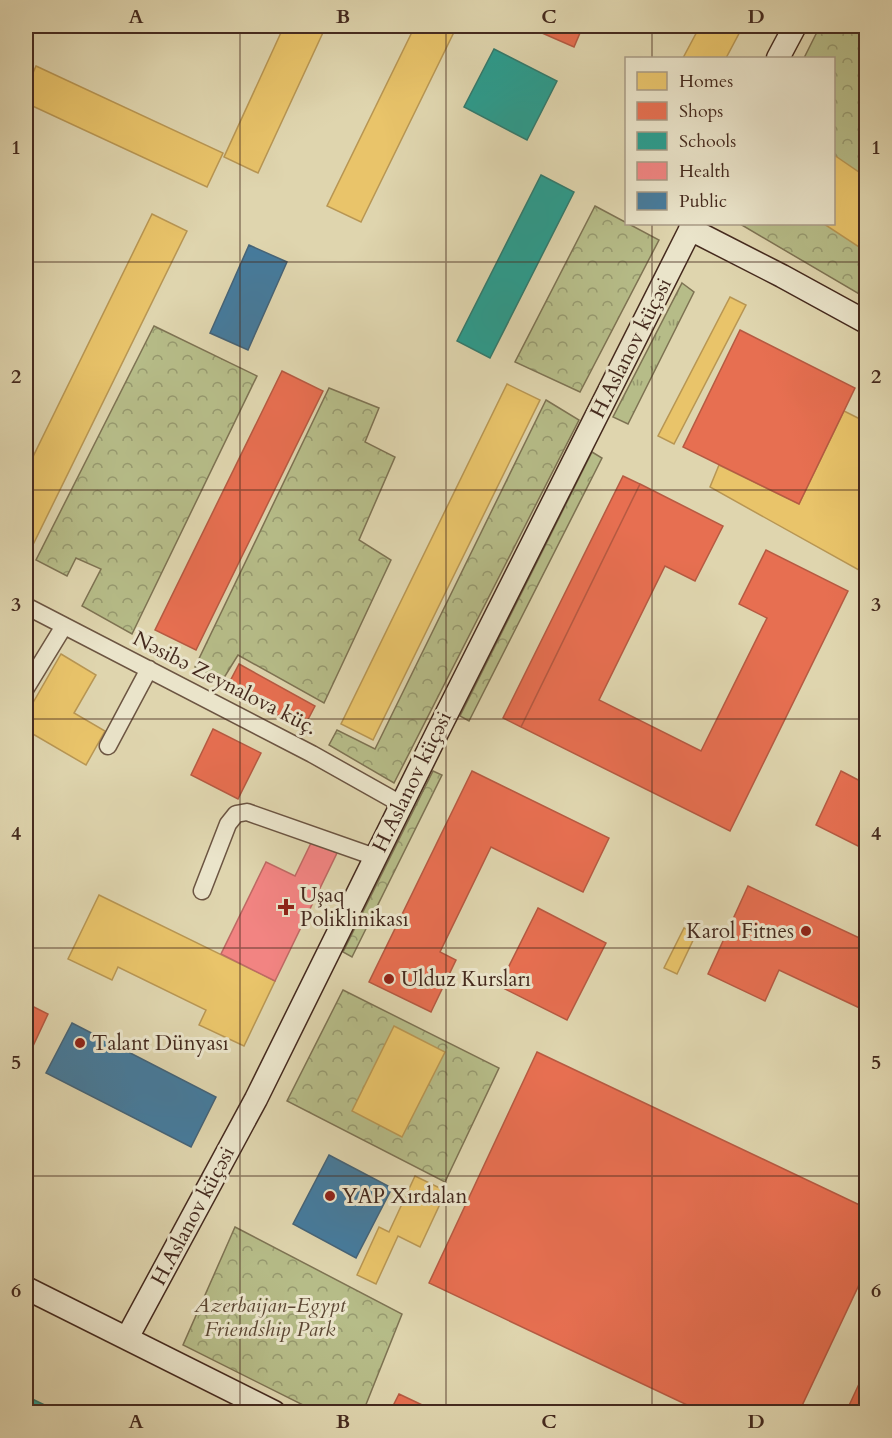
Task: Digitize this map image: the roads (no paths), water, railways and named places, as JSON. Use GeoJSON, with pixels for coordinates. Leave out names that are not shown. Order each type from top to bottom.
{"type":"FeatureCollection","features":[{"type":"Feature","properties":{"kind":"street"},"geometry":{"type":"LineString","coordinates":[[779,57],[795,26]]}},
{"type":"Feature","properties":{"kind":"street"},"geometry":{"type":"LineString","coordinates":[[692,226],[867,322]]}},
{"type":"Feature","properties":{"kind":"street","name":"H.Aslanov küçəsi"},"geometry":{"type":"LineString","coordinates":[[127,1338],[256,1099],[401,804],[692,226]]}},
{"type":"Feature","properties":{"kind":"street","name":"Nəsibə Zeynalova küç."},"geometry":{"type":"LineString","coordinates":[[26,606],[312,754],[401,804]]}},
{"type":"Feature","properties":{"kind":"street"},"geometry":{"type":"LineString","coordinates":[[26,688],[64,626]]}},
{"type":"Feature","properties":{"kind":"street"},"geometry":{"type":"LineString","coordinates":[[108,746],[149,669]]}},
{"type":"Feature","properties":{"kind":"street"},"geometry":{"type":"LineString","coordinates":[[202,891],[228,824],[236,814],[247,812],[375,857]]}},
{"type":"Feature","properties":{"kind":"street"},"geometry":{"type":"LineString","coordinates":[[26,1288],[274,1413]]}},
{"type":"Feature","properties":{"kind":"place","name":"Uşaq Poliklinikası"},"geometry":{"type":"Point","coordinates":[286,907]}},
{"type":"Feature","properties":{"kind":"place","name":"Karol Fitnes"},"geometry":{"type":"Point","coordinates":[806,931]}},
{"type":"Feature","properties":{"kind":"place","name":"Ulduz Kursları"},"geometry":{"type":"Point","coordinates":[389,979]}},
{"type":"Feature","properties":{"kind":"place","name":"Talant Dünyası"},"geometry":{"type":"Point","coordinates":[80,1043]}},
{"type":"Feature","properties":{"kind":"place","name":"YAP Xırdalan"},"geometry":{"type":"Point","coordinates":[330,1196]}},
{"type":"Feature","properties":{"kind":"park label","name":"Azerbaijan-Egypt Friendship Park"},"geometry":{"type":"Point","coordinates":[270,1317]}}]}
